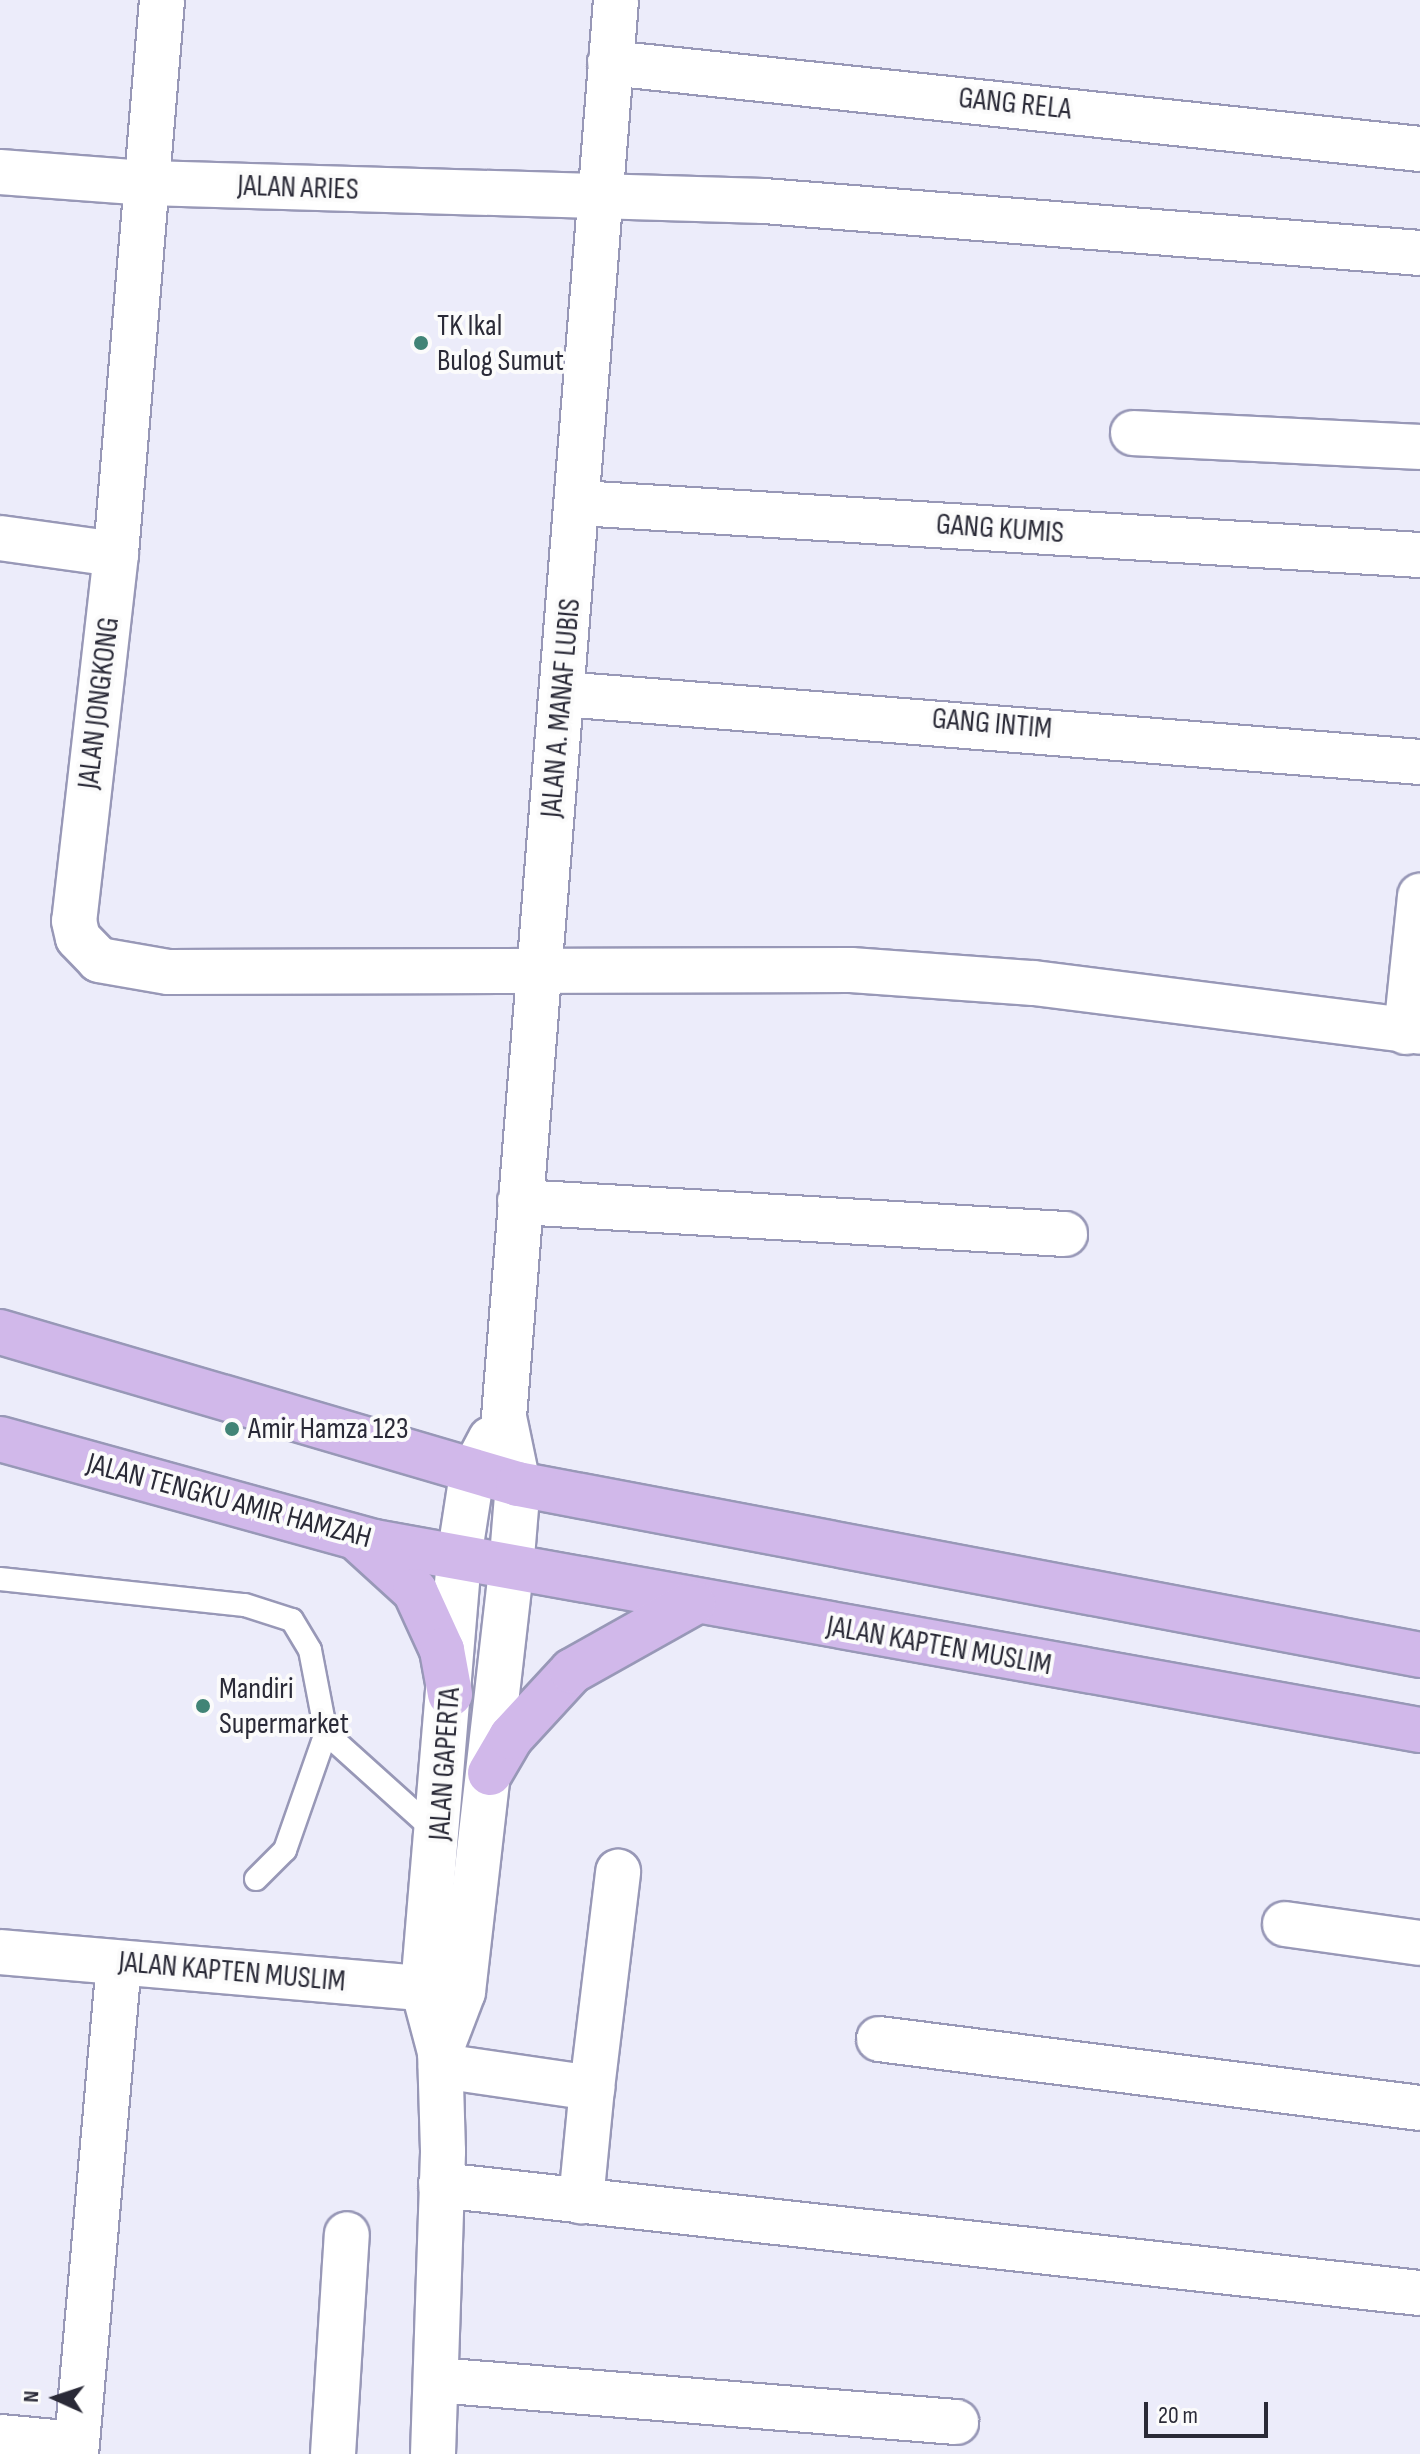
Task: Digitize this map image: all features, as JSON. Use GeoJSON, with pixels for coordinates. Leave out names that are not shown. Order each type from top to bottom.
{"type":"FeatureCollection","features":[{"type":"Feature","properties":{"kind":"main road"},"geometry":{"type":"LineString","coordinates":[[0,1332],[472,1474],[1420,1655]]}},
{"type":"Feature","properties":{"kind":"main road","name":"JALAN TENGKU AMIR HAMZAH"},"geometry":{"type":"LineString","coordinates":[[0,1439],[354,1536],[459,1558]]}},
{"type":"Feature","properties":{"kind":"main road"},"geometry":{"type":"LineString","coordinates":[[354,1536],[415,1591],[442,1650],[450,1694]]}},
{"type":"Feature","properties":{"kind":"main road","name":"JALAN KAPTEN MUSLIM"},"geometry":{"type":"LineString","coordinates":[[459,1558],[693,1603],[1420,1730]]}},
{"type":"Feature","properties":{"kind":"main road"},"geometry":{"type":"LineString","coordinates":[[490,1773],[519,1726],[572,1671],[693,1603]]}},
{"type":"Feature","properties":{"kind":"street","name":"JALAN JONGKONG"},"geometry":{"type":"LineString","coordinates":[[162,0],[116,554],[74,921],[78,938],[99,960],[168,972],[851,970],[1034,983],[1413,1032]]}},
{"type":"Feature","properties":{"kind":"street","name":"JALAN A. MANAF LUBIS"},"geometry":{"type":"LineString","coordinates":[[518,1484],[504,1417],[538,971],[579,503],[596,197],[616,0]]}},
{"type":"Feature","properties":{"kind":"street","name":"GANG RELA"},"geometry":{"type":"LineString","coordinates":[[610,63],[1420,149]]}},
{"type":"Feature","properties":{"kind":"street","name":"JALAN ARIES"},"geometry":{"type":"LineString","coordinates":[[0,172],[148,183],[764,201],[1420,253]]}},
{"type":"Feature","properties":{"kind":"street"},"geometry":{"type":"LineString","coordinates":[[1133,433],[1420,447]]}},
{"type":"Feature","properties":{"kind":"street","name":"GANG KUMIS"},"geometry":{"type":"LineString","coordinates":[[579,503],[1420,555]]}},
{"type":"Feature","properties":{"kind":"street"},"geometry":{"type":"LineString","coordinates":[[0,538],[116,554]]}},
{"type":"Feature","properties":{"kind":"street","name":"GANG INTIM"},"geometry":{"type":"LineString","coordinates":[[562,694],[1420,762]]}},
{"type":"Feature","properties":{"kind":"street"},"geometry":{"type":"LineString","coordinates":[[1413,1032],[1420,896]]}},
{"type":"Feature","properties":{"kind":"street"},"geometry":{"type":"LineString","coordinates":[[520,1202],[1065,1234]]}},
{"type":"Feature","properties":{"kind":"street","name":"JALAN A. MANAF LUBIS"},"geometry":{"type":"LineString","coordinates":[[472,1474],[504,1417]]}},
{"type":"Feature","properties":{"kind":"street","name":"JALAN GAPERTA"},"geometry":{"type":"LineString","coordinates":[[433,2454],[441,2185],[443,1990],[440,1836],[459,1558],[472,1474]]}},
{"type":"Feature","properties":{"kind":"street","name":"JALAN GAPERTA"},"geometry":{"type":"LineString","coordinates":[[443,1990],[490,1773],[518,1484]]}},
{"type":"Feature","properties":{"kind":"street"},"geometry":{"type":"LineString","coordinates":[[581,2201],[618,1872]]}},
{"type":"Feature","properties":{"kind":"street"},"geometry":{"type":"LineString","coordinates":[[1285,1924],[1420,1943]]}},
{"type":"Feature","properties":{"kind":"street","name":"JALAN KAPTEN MUSLIM"},"geometry":{"type":"LineString","coordinates":[[0,1952],[443,1990]]}},
{"type":"Feature","properties":{"kind":"street"},"geometry":{"type":"LineString","coordinates":[[0,2437],[76,2449],[119,1963]]}},
{"type":"Feature","properties":{"kind":"street"},"geometry":{"type":"LineString","coordinates":[[879,2039],[1420,2108]]}},
{"type":"Feature","properties":{"kind":"street"},"geometry":{"type":"LineString","coordinates":[[440,2059],[592,2088]]}},
{"type":"Feature","properties":{"kind":"street"},"geometry":{"type":"LineString","coordinates":[[441,2185],[1420,2293]]}},
{"type":"Feature","properties":{"kind":"street"},"geometry":{"type":"LineString","coordinates":[[333,2454],[347,2234]]}},
{"type":"Feature","properties":{"kind":"street"},"geometry":{"type":"LineString","coordinates":[[436,2380],[956,2422]]}},
{"type":"Feature","properties":{"kind":"lane"},"geometry":{"type":"LineString","coordinates":[[0,1579],[272,1610],[292,1620],[310,1650],[326,1733],[285,1850],[256,1879]]}},
{"type":"Feature","properties":{"kind":"lane"},"geometry":{"type":"LineString","coordinates":[[326,1733],[440,1836]]}},
{"type":"Feature","properties":{"kind":"place","name":"TK Ikal Bulog Sumut"},"geometry":{"type":"Point","coordinates":[421,343]}},
{"type":"Feature","properties":{"kind":"place","name":"Amir Hamza 123"},"geometry":{"type":"Point","coordinates":[232,1429]}},
{"type":"Feature","properties":{"kind":"place","name":"Mandiri Supermarket"},"geometry":{"type":"Point","coordinates":[203,1706]}}]}
